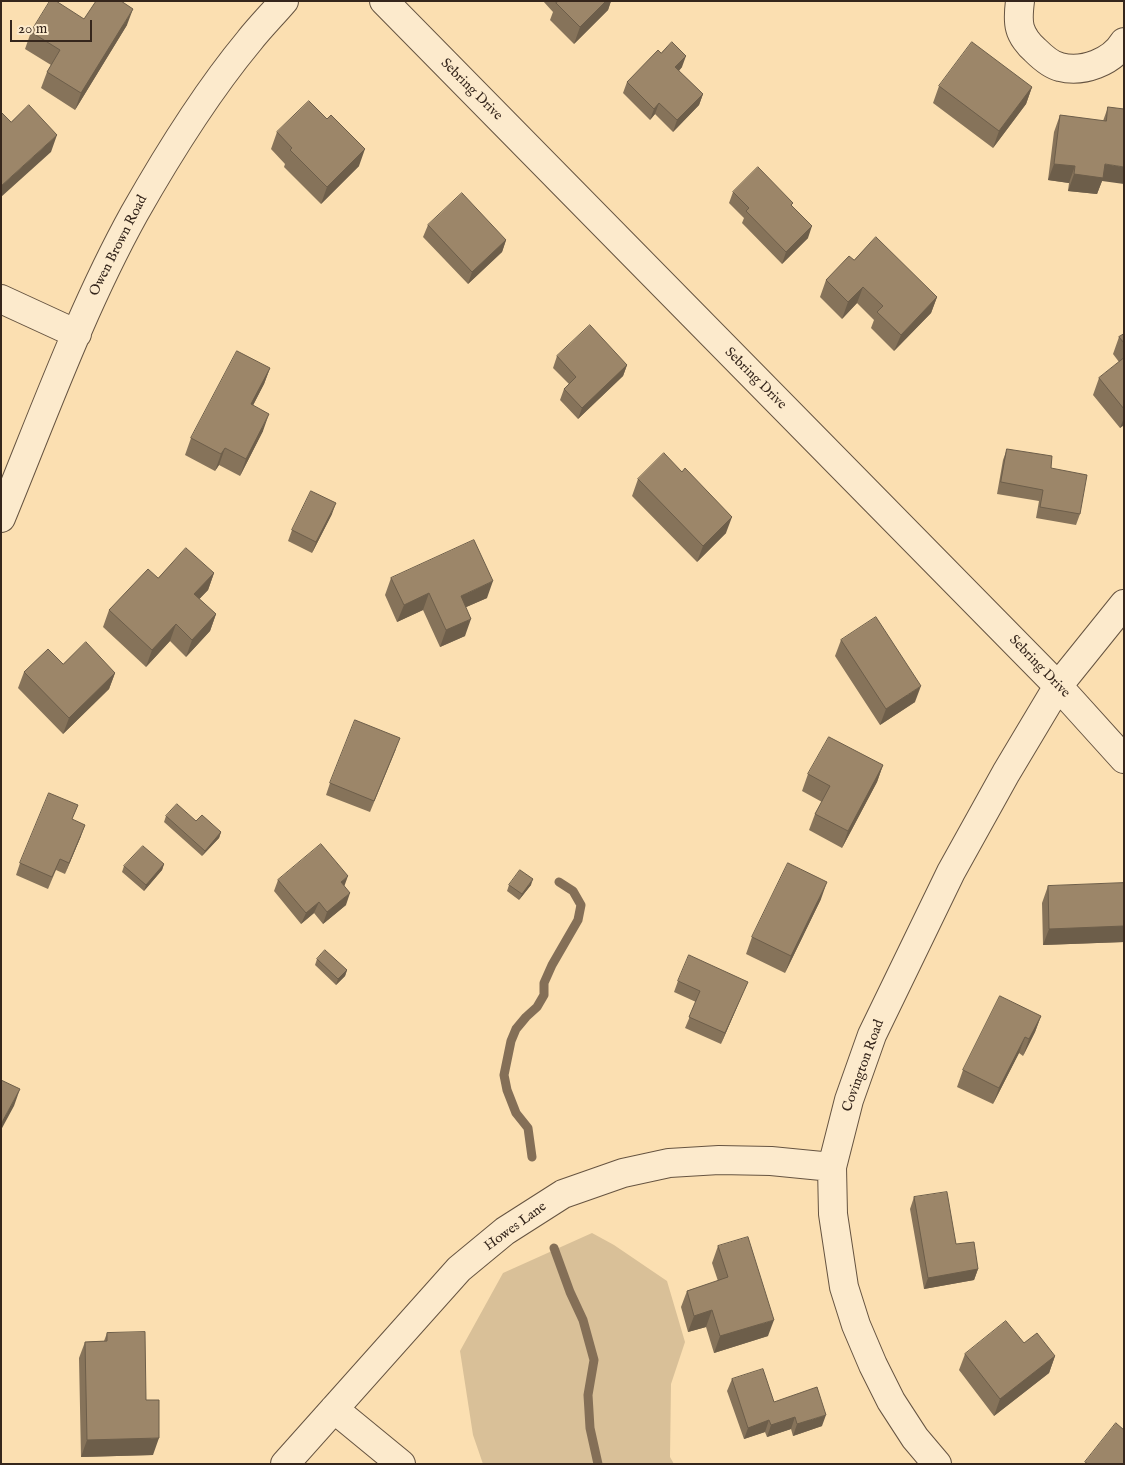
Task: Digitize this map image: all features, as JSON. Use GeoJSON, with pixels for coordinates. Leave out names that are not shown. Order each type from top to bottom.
{"type":"FeatureCollection","features":[{"type":"Feature","properties":{"kind":"street","name":"Owen Brown Road"},"geometry":{"type":"LineString","coordinates":[[1,518],[76,334],[134,214],[170,153],[213,90],[249,42],[284,1]]}},
{"type":"Feature","properties":{"kind":"street","name":"Sebring Drive"},"geometry":{"type":"LineString","coordinates":[[384,1],[1058,686],[1124,759]]}},
{"type":"Feature","properties":{"kind":"street"},"geometry":{"type":"LineString","coordinates":[[1020,1],[1020,28],[1029,44],[1045,59],[1060,67],[1078,68],[1102,62],[1119,50],[1124,42]]}},
{"type":"Feature","properties":{"kind":"street"},"geometry":{"type":"LineString","coordinates":[[1,299],[76,334]]}},
{"type":"Feature","properties":{"kind":"street","name":"Covington Road"},"geometry":{"type":"LineString","coordinates":[[937,1464],[916,1438],[891,1401],[856,1325],[844,1287],[833,1214],[832,1166],[849,1100],[872,1035],[951,872],[1006,773],[1058,686],[1124,604]]}},
{"type":"Feature","properties":{"kind":"street","name":"Howes Lane"},"geometry":{"type":"LineString","coordinates":[[285,1464],[459,1269],[505,1231],[563,1194],[623,1173],[669,1162],[719,1160],[771,1161],[832,1166]]}},
{"type":"Feature","properties":{"kind":"street"},"geometry":{"type":"LineString","coordinates":[[334,1409],[401,1464]]}},
{"type":"Feature","properties":{"kind":"shaded area"},"geometry":{"type":"Polygon","coordinates":[[[592,1233],[614,1245],[667,1281],[685,1342],[671,1384],[670,1457],[674,1464],[483,1464],[473,1435],[460,1351],[503,1273],[592,1233]]]}},
{"type":"Feature","properties":{"kind":"building"},"geometry":{"type":"Polygon","coordinates":[[[50,1],[56,1],[84,19],[96,1],[121,1],[133,9],[81,93],[47,72],[60,50],[31,32],[50,1]]]}},
{"type":"Feature","properties":{"kind":"building"},"geometry":{"type":"Polygon","coordinates":[[[559,1],[606,1],[580,27],[556,3],[559,1]]]}},
{"type":"Feature","properties":{"kind":"building"},"geometry":{"type":"Polygon","coordinates":[[[672,42],[686,56],[675,67],[703,94],[677,120],[659,103],[654,109],[627,82],[658,50],[661,53],[672,42]]]}},
{"type":"Feature","properties":{"kind":"building"},"geometry":{"type":"Polygon","coordinates":[[[972,42],[1032,87],[999,131],[939,86],[972,42]]]}},
{"type":"Feature","properties":{"kind":"building"},"geometry":{"type":"Polygon","coordinates":[[[309,101],[327,119],[331,115],[365,149],[327,187],[290,150],[292,148],[277,132],[309,101]]]}},
{"type":"Feature","properties":{"kind":"building"},"geometry":{"type":"Polygon","coordinates":[[[29,105],[57,135],[1,186],[1,112],[11,122],[29,105]]]}},
{"type":"Feature","properties":{"kind":"building"},"geometry":{"type":"Polygon","coordinates":[[[1108,107],[1124,109],[1124,167],[1105,164],[1103,178],[1074,174],[1075,166],[1054,164],[1060,115],[1106,121],[1108,107]]]}},
{"type":"Feature","properties":{"kind":"building"},"geometry":{"type":"Polygon","coordinates":[[[758,167],[793,203],[791,205],[812,226],[786,252],[746,211],[749,208],[733,192],[758,167]]]}},
{"type":"Feature","properties":{"kind":"building"},"geometry":{"type":"Polygon","coordinates":[[[462,193],[506,240],[472,272],[428,225],[462,193]]]}},
{"type":"Feature","properties":{"kind":"building"},"geometry":{"type":"Polygon","coordinates":[[[876,237],[937,297],[901,335],[877,312],[883,306],[863,287],[848,302],[826,280],[849,256],[854,260],[876,237]]]}},
{"type":"Feature","properties":{"kind":"building"},"geometry":{"type":"Polygon","coordinates":[[[590,325],[627,365],[582,408],[564,389],[576,377],[557,356],[590,325]]]}},
{"type":"Feature","properties":{"kind":"building"},"geometry":{"type":"Polygon","coordinates":[[[1124,334],[1124,343],[1119,337],[1124,334]]]}},
{"type":"Feature","properties":{"kind":"building"},"geometry":{"type":"Polygon","coordinates":[[[237,351],[270,368],[251,404],[269,414],[246,459],[225,448],[221,454],[191,438],[237,351]]]}},
{"type":"Feature","properties":{"kind":"building"},"geometry":{"type":"Polygon","coordinates":[[[1124,358],[1124,409],[1099,378],[1124,358]]]}},
{"type":"Feature","properties":{"kind":"building"},"geometry":{"type":"Polygon","coordinates":[[[1007,449],[1052,456],[1051,468],[1087,475],[1080,514],[1040,507],[1043,490],[1001,482],[1007,449]]]}},
{"type":"Feature","properties":{"kind":"building"},"geometry":{"type":"Polygon","coordinates":[[[664,453],[682,472],[685,468],[732,517],[703,546],[638,479],[664,453]]]}},
{"type":"Feature","properties":{"kind":"building"},"geometry":{"type":"Polygon","coordinates":[[[311,491],[336,503],[316,542],[292,530],[311,491]]]}},
{"type":"Feature","properties":{"kind":"building"},"geometry":{"type":"Polygon","coordinates":[[[474,540],[493,581],[461,596],[471,619],[446,630],[429,593],[404,605],[391,578],[474,540]]]}},
{"type":"Feature","properties":{"kind":"building"},"geometry":{"type":"Polygon","coordinates":[[[186,548],[214,573],[194,594],[216,614],[192,640],[176,624],[152,650],[109,610],[148,569],[158,578],[186,548]]]}},
{"type":"Feature","properties":{"kind":"building"},"geometry":{"type":"Polygon","coordinates":[[[876,617],[921,686],[886,709],[841,640],[876,617]]]}},
{"type":"Feature","properties":{"kind":"building"},"geometry":{"type":"Polygon","coordinates":[[[86,642],[115,673],[69,718],[24,672],[48,649],[63,664],[86,642]]]}},
{"type":"Feature","properties":{"kind":"building"},"geometry":{"type":"Polygon","coordinates":[[[355,720],[400,738],[374,801],[330,783],[355,720]]]}},
{"type":"Feature","properties":{"kind":"building"},"geometry":{"type":"Polygon","coordinates":[[[829,737],[883,765],[848,831],[815,814],[830,786],[808,774],[829,737]]]}},
{"type":"Feature","properties":{"kind":"building"},"geometry":{"type":"Polygon","coordinates":[[[49,793],[78,805],[72,819],[85,825],[69,863],[60,859],[52,877],[20,863],[49,793]]]}},
{"type":"Feature","properties":{"kind":"building"},"geometry":{"type":"Polygon","coordinates":[[[177,804],[196,821],[202,815],[221,832],[205,851],[166,816],[177,804]]]}},
{"type":"Feature","properties":{"kind":"building"},"geometry":{"type":"Polygon","coordinates":[[[321,844],[348,876],[341,882],[350,893],[327,912],[319,902],[306,913],[278,880],[321,844]]]}},
{"type":"Feature","properties":{"kind":"building"},"geometry":{"type":"Polygon","coordinates":[[[143,846],[164,864],[146,885],[124,866],[143,846]]]}},
{"type":"Feature","properties":{"kind":"building"},"geometry":{"type":"Polygon","coordinates":[[[788,863],[827,882],[791,956],[752,937],[788,863]]]}},
{"type":"Feature","properties":{"kind":"building"},"geometry":{"type":"Polygon","coordinates":[[[520,870],[533,879],[522,894],[509,885],[520,870]]]}},
{"type":"Feature","properties":{"kind":"building"},"geometry":{"type":"Polygon","coordinates":[[[1124,883],[1124,926],[1049,929],[1048,886],[1124,883]]]}},
{"type":"Feature","properties":{"kind":"building"},"geometry":{"type":"Polygon","coordinates":[[[325,950],[347,970],[338,979],[317,959],[325,950]]]}},
{"type":"Feature","properties":{"kind":"building"},"geometry":{"type":"Polygon","coordinates":[[[689,955],[748,982],[725,1033],[689,1017],[700,991],[678,981],[689,955]]]}},
{"type":"Feature","properties":{"kind":"building"},"geometry":{"type":"Polygon","coordinates":[[[1000,996],[1041,1016],[1029,1039],[1025,1037],[999,1088],[963,1070],[1000,996]]]}},
{"type":"Feature","properties":{"kind":"building"},"geometry":{"type":"Polygon","coordinates":[[[1,1080],[20,1089],[1,1124],[1,1080]]]}},
{"type":"Feature","properties":{"kind":"building"},"geometry":{"type":"Polygon","coordinates":[[[947,1192],[956,1244],[974,1242],[978,1269],[928,1278],[914,1197],[947,1192]]]}},
{"type":"Feature","properties":{"kind":"building"},"geometry":{"type":"Polygon","coordinates":[[[748,1237],[774,1320],[720,1336],[712,1310],[694,1316],[687,1291],[728,1277],[718,1246],[748,1237]]]}},
{"type":"Feature","properties":{"kind":"building"},"geometry":{"type":"Polygon","coordinates":[[[1006,1321],[1024,1343],[1037,1333],[1055,1356],[1000,1399],[965,1354],[1006,1321]]]}},
{"type":"Feature","properties":{"kind":"building"},"geometry":{"type":"Polygon","coordinates":[[[145,1332],[146,1400],[159,1400],[159,1438],[87,1440],[85,1342],[107,1341],[107,1333],[145,1332]]]}},
{"type":"Feature","properties":{"kind":"building"},"geometry":{"type":"Polygon","coordinates":[[[763,1369],[774,1402],[817,1387],[826,1415],[797,1424],[795,1417],[771,1425],[769,1420],[748,1428],[732,1379],[763,1369]]]}},
{"type":"Feature","properties":{"kind":"building"},"geometry":{"type":"Polygon","coordinates":[[[1116,1423],[1124,1430],[1124,1464],[1088,1464],[1085,1462],[1116,1423]]]}},
{"type":"Feature","properties":{"kind":"waterway"},"geometry":{"type":"LineString","coordinates":[[532,1157],[528,1128],[516,1113],[507,1090],[504,1075],[511,1041],[516,1029],[537,1007],[544,995],[544,983],[552,965],[578,920],[581,905],[573,891],[559,882]]}},
{"type":"Feature","properties":{"kind":"waterway"},"geometry":{"type":"LineString","coordinates":[[554,1248],[570,1292],[583,1320],[594,1360],[588,1395],[590,1428],[598,1464]]}}]}
